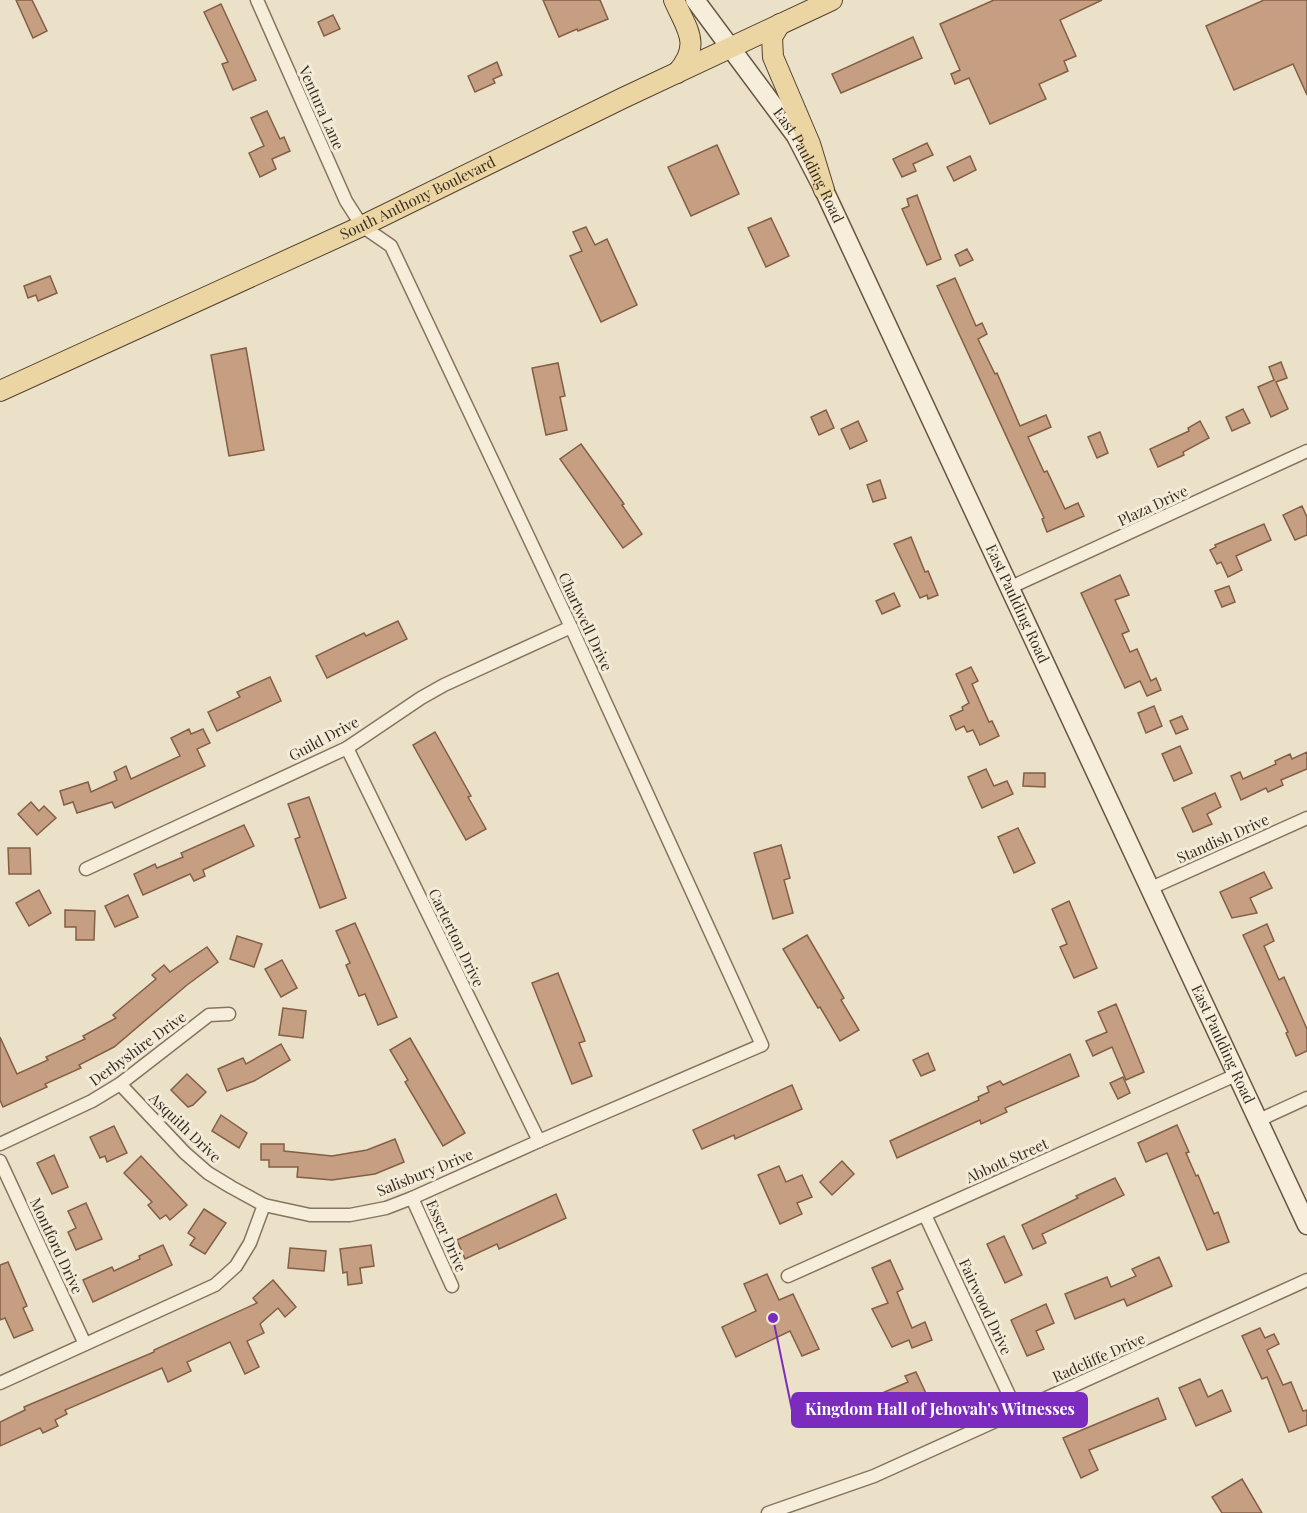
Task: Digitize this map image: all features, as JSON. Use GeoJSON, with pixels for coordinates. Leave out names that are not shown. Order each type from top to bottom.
{"type":"FeatureCollection","features":[{"type":"Feature","properties":{"kind":"main road"},"geometry":{"type":"LineString","coordinates":[[674,0],[692,41],[689,57],[677,73]]}},
{"type":"Feature","properties":{"kind":"main road","name":"East Paulding Road"},"geometry":{"type":"LineString","coordinates":[[696,0],[796,136],[824,190],[1307,1225]]}},
{"type":"Feature","properties":{"kind":"main road","name":"South Anthony Boulevard"},"geometry":{"type":"LineString","coordinates":[[0,391],[362,226],[832,0]]}},
{"type":"Feature","properties":{"kind":"main road"},"geometry":{"type":"LineString","coordinates":[[780,24],[772,37],[773,57],[810,144],[824,190]]}},
{"type":"Feature","properties":{"kind":"street","name":"Ventura Lane"},"geometry":{"type":"LineString","coordinates":[[256,0],[345,201],[362,226]]}},
{"type":"Feature","properties":{"kind":"street","name":"Chartwell Drive"},"geometry":{"type":"LineString","coordinates":[[362,226],[391,246],[571,627],[762,1045]]}},
{"type":"Feature","properties":{"kind":"street","name":"Plaza Drive"},"geometry":{"type":"LineString","coordinates":[[1011,587],[1307,451]]}},
{"type":"Feature","properties":{"kind":"street","name":"Guild Drive"},"geometry":{"type":"LineString","coordinates":[[87,869],[347,748],[436,689],[571,627]]}},
{"type":"Feature","properties":{"kind":"street","name":"Carterton Drive"},"geometry":{"type":"LineString","coordinates":[[347,748],[539,1141]]}},
{"type":"Feature","properties":{"kind":"street","name":"Standish Drive"},"geometry":{"type":"LineString","coordinates":[[1151,888],[1307,818]]}},
{"type":"Feature","properties":{"kind":"street","name":"Derbyshire Drive"},"geometry":{"type":"LineString","coordinates":[[0,1144],[92,1101],[120,1084],[209,1015],[229,1014]]}},
{"type":"Feature","properties":{"kind":"street","name":"Salisbury Drive"},"geometry":{"type":"LineString","coordinates":[[264,1205],[310,1215],[350,1215],[386,1208],[762,1045]]}},
{"type":"Feature","properties":{"kind":"street","name":"Abbott Street"},"geometry":{"type":"LineString","coordinates":[[788,1276],[1238,1074]]}},
{"type":"Feature","properties":{"kind":"street","name":"Asquith Drive"},"geometry":{"type":"LineString","coordinates":[[120,1084],[185,1153],[208,1173],[264,1205]]}},
{"type":"Feature","properties":{"kind":"street"},"geometry":{"type":"LineString","coordinates":[[1259,1120],[1307,1098]]}},
{"type":"Feature","properties":{"kind":"street","name":"Montford Drive"},"geometry":{"type":"LineString","coordinates":[[0,1161],[85,1344]]}},
{"type":"Feature","properties":{"kind":"street","name":"Esser Drive"},"geometry":{"type":"LineString","coordinates":[[412,1198],[452,1286]]}},
{"type":"Feature","properties":{"kind":"street"},"geometry":{"type":"LineString","coordinates":[[0,1383],[215,1285],[236,1266],[250,1243],[264,1205]]}},
{"type":"Feature","properties":{"kind":"street","name":"Fairwood Drive"},"geometry":{"type":"LineString","coordinates":[[925,1215],[1017,1412]]}},
{"type":"Feature","properties":{"kind":"street","name":"Radcliffe Drive"},"geometry":{"type":"LineString","coordinates":[[768,1513],[874,1476],[1307,1280]]}},
{"type":"Feature","properties":{"kind":"building"},"geometry":{"type":"Polygon","coordinates":[[[16,0],[32,0],[47,31],[33,38],[16,0]]]}},
{"type":"Feature","properties":{"kind":"building"},"geometry":{"type":"Polygon","coordinates":[[[543,0],[600,0],[608,19],[559,37],[543,0]]]}},
{"type":"Feature","properties":{"kind":"building"},"geometry":{"type":"Polygon","coordinates":[[[994,0],[1102,0],[1060,20],[1076,56],[1064,61],[1068,71],[1039,84],[1046,99],[990,124],[969,78],[955,84],[951,74],[960,70],[940,24],[994,0]]]}},
{"type":"Feature","properties":{"kind":"building"},"geometry":{"type":"Polygon","coordinates":[[[1264,0],[1307,0],[1307,95],[1293,64],[1234,90],[1206,26],[1264,0]]]}},
{"type":"Feature","properties":{"kind":"building"},"geometry":{"type":"Polygon","coordinates":[[[221,4],[256,80],[233,90],[222,64],[228,62],[204,12],[221,4]]]}},
{"type":"Feature","properties":{"kind":"building"},"geometry":{"type":"Polygon","coordinates":[[[333,15],[340,29],[324,36],[318,22],[333,15]]]}},
{"type":"Feature","properties":{"kind":"building"},"geometry":{"type":"Polygon","coordinates":[[[913,37],[922,58],[841,93],[832,74],[913,37]]]}},
{"type":"Feature","properties":{"kind":"building"},"geometry":{"type":"Polygon","coordinates":[[[497,62],[502,75],[493,79],[495,83],[475,92],[468,76],[497,62]]]}},
{"type":"Feature","properties":{"kind":"building"},"geometry":{"type":"Polygon","coordinates":[[[267,111],[280,139],[284,137],[290,151],[272,159],[276,169],[260,177],[249,153],[264,146],[251,118],[267,111]]]}},
{"type":"Feature","properties":{"kind":"building"},"geometry":{"type":"Polygon","coordinates":[[[927,143],[933,155],[913,164],[916,171],[902,177],[893,159],[927,143]]]}},
{"type":"Feature","properties":{"kind":"building"},"geometry":{"type":"Polygon","coordinates":[[[717,145],[739,194],[691,216],[668,167],[717,145]]]}},
{"type":"Feature","properties":{"kind":"building"},"geometry":{"type":"Polygon","coordinates":[[[970,156],[976,170],[954,181],[947,167],[970,156]]]}},
{"type":"Feature","properties":{"kind":"building"},"geometry":{"type":"Polygon","coordinates":[[[917,195],[941,259],[927,265],[902,209],[909,206],[907,199],[917,195]]]}},
{"type":"Feature","properties":{"kind":"building"},"geometry":{"type":"Polygon","coordinates":[[[771,218],[789,256],[766,267],[748,228],[771,218]]]}},
{"type":"Feature","properties":{"kind":"building"},"geometry":{"type":"Polygon","coordinates":[[[586,227],[595,245],[607,239],[637,305],[601,322],[570,256],[582,251],[573,232],[586,227]]]}},
{"type":"Feature","properties":{"kind":"building"},"geometry":{"type":"Polygon","coordinates":[[[967,249],[973,260],[960,266],[955,255],[967,249]]]}},
{"type":"Feature","properties":{"kind":"building"},"geometry":{"type":"Polygon","coordinates":[[[50,276],[57,293],[38,301],[36,295],[28,298],[24,286],[50,276]]]}},
{"type":"Feature","properties":{"kind":"building"},"geometry":{"type":"Polygon","coordinates":[[[955,278],[976,326],[982,323],[987,334],[978,339],[995,374],[997,373],[1020,426],[1046,415],[1051,427],[1028,437],[1065,509],[1078,503],[1084,516],[1047,532],[1042,519],[1044,518],[937,286],[955,278]]]}},
{"type":"Feature","properties":{"kind":"building"},"geometry":{"type":"Polygon","coordinates":[[[246,348],[264,450],[229,456],[211,355],[246,348]]]}},
{"type":"Feature","properties":{"kind":"building"},"geometry":{"type":"Polygon","coordinates":[[[1281,362],[1287,378],[1276,382],[1288,409],[1271,417],[1258,387],[1274,380],[1269,367],[1281,362]]]}},
{"type":"Feature","properties":{"kind":"building"},"geometry":{"type":"Polygon","coordinates":[[[558,363],[565,396],[560,397],[567,430],[546,435],[532,368],[558,363]]]}},
{"type":"Feature","properties":{"kind":"building"},"geometry":{"type":"Polygon","coordinates":[[[1243,409],[1250,423],[1232,431],[1226,417],[1243,409]]]}},
{"type":"Feature","properties":{"kind":"building"},"geometry":{"type":"Polygon","coordinates":[[[826,410],[834,428],[819,435],[811,417],[826,410]]]}},
{"type":"Feature","properties":{"kind":"building"},"geometry":{"type":"Polygon","coordinates":[[[858,421],[867,441],[850,449],[841,429],[858,421]]]}},
{"type":"Feature","properties":{"kind":"building"},"geometry":{"type":"Polygon","coordinates":[[[1200,421],[1209,438],[1183,452],[1184,455],[1158,467],[1150,449],[1189,431],[1188,428],[1200,421]]]}},
{"type":"Feature","properties":{"kind":"building"},"geometry":{"type":"Polygon","coordinates":[[[1100,432],[1108,453],[1097,458],[1088,437],[1100,432]]]}},
{"type":"Feature","properties":{"kind":"building"},"geometry":{"type":"Polygon","coordinates":[[[581,444],[624,504],[622,505],[642,534],[623,548],[560,459],[581,444]]]}},
{"type":"Feature","properties":{"kind":"building"},"geometry":{"type":"Polygon","coordinates":[[[880,480],[886,498],[873,502],[867,485],[880,480]]]}},
{"type":"Feature","properties":{"kind":"building"},"geometry":{"type":"Polygon","coordinates":[[[1302,506],[1307,517],[1307,535],[1295,540],[1283,515],[1302,506]]]}},
{"type":"Feature","properties":{"kind":"building"},"geometry":{"type":"Polygon","coordinates":[[[1264,524],[1271,540],[1236,556],[1242,570],[1228,577],[1221,562],[1217,564],[1210,550],[1216,547],[1215,545],[1264,524]]]}},
{"type":"Feature","properties":{"kind":"building"},"geometry":{"type":"Polygon","coordinates":[[[911,537],[925,572],[928,571],[938,595],[928,599],[927,595],[920,598],[894,544],[911,537]]]}},
{"type":"Feature","properties":{"kind":"building"},"geometry":{"type":"Polygon","coordinates":[[[1120,575],[1129,595],[1115,600],[1129,631],[1122,634],[1130,652],[1137,649],[1151,681],[1156,678],[1161,690],[1147,696],[1140,681],[1125,688],[1081,593],[1120,575]]]}},
{"type":"Feature","properties":{"kind":"building"},"geometry":{"type":"Polygon","coordinates":[[[1229,586],[1235,602],[1222,607],[1215,591],[1229,586]]]}},
{"type":"Feature","properties":{"kind":"building"},"geometry":{"type":"Polygon","coordinates":[[[894,593],[900,606],[882,614],[876,601],[894,593]]]}},
{"type":"Feature","properties":{"kind":"building"},"geometry":{"type":"Polygon","coordinates":[[[398,621],[407,639],[327,678],[316,656],[364,633],[366,636],[398,621]]]}},
{"type":"Feature","properties":{"kind":"building"},"geometry":{"type":"Polygon","coordinates":[[[971,667],[978,681],[972,684],[989,722],[992,721],[999,736],[980,745],[973,730],[967,732],[964,726],[956,730],[950,716],[963,710],[962,707],[969,703],[956,674],[971,667]]]}},
{"type":"Feature","properties":{"kind":"building"},"geometry":{"type":"Polygon","coordinates":[[[270,677],[281,701],[217,731],[208,712],[240,697],[237,692],[270,677]]]}},
{"type":"Feature","properties":{"kind":"building"},"geometry":{"type":"Polygon","coordinates":[[[1154,706],[1162,726],[1146,733],[1138,713],[1154,706]]]}},
{"type":"Feature","properties":{"kind":"building"},"geometry":{"type":"Polygon","coordinates":[[[1182,716],[1188,729],[1176,734],[1170,721],[1182,716]]]}},
{"type":"Feature","properties":{"kind":"building"},"geometry":{"type":"Polygon","coordinates":[[[189,729],[191,734],[203,729],[210,743],[197,749],[205,766],[115,808],[112,802],[77,813],[73,802],[64,805],[60,791],[88,782],[91,792],[117,780],[114,772],[126,766],[131,779],[180,756],[171,738],[189,729]]]}},
{"type":"Feature","properties":{"kind":"building"},"geometry":{"type":"Polygon","coordinates":[[[435,732],[471,796],[468,797],[486,829],[466,840],[413,745],[435,732]]]}},
{"type":"Feature","properties":{"kind":"building"},"geometry":{"type":"Polygon","coordinates":[[[1180,746],[1192,773],[1174,781],[1162,754],[1180,746]]]}},
{"type":"Feature","properties":{"kind":"building"},"geometry":{"type":"Polygon","coordinates":[[[1307,752],[1307,769],[1281,780],[1283,785],[1268,792],[1266,788],[1241,800],[1231,776],[1240,772],[1243,779],[1276,764],[1275,761],[1290,754],[1292,759],[1307,752]]]}},
{"type":"Feature","properties":{"kind":"building"},"geometry":{"type":"Polygon","coordinates":[[[986,769],[994,786],[1007,781],[1013,794],[982,808],[968,777],[986,769]]]}},
{"type":"Feature","properties":{"kind":"building"},"geometry":{"type":"Polygon","coordinates":[[[1024,773],[1045,773],[1045,787],[1023,786],[1024,773]]]}},
{"type":"Feature","properties":{"kind":"building"},"geometry":{"type":"Polygon","coordinates":[[[1215,793],[1221,807],[1207,814],[1212,824],[1193,832],[1182,808],[1215,793]]]}},
{"type":"Feature","properties":{"kind":"building"},"geometry":{"type":"Polygon","coordinates":[[[309,797],[346,898],[320,908],[295,839],[300,837],[288,804],[309,797]]]}},
{"type":"Feature","properties":{"kind":"building"},"geometry":{"type":"Polygon","coordinates":[[[31,802],[39,811],[44,806],[56,818],[37,835],[18,814],[31,802]]]}},
{"type":"Feature","properties":{"kind":"building"},"geometry":{"type":"Polygon","coordinates":[[[244,825],[254,846],[203,870],[205,876],[194,881],[190,874],[143,895],[134,874],[155,864],[157,868],[183,857],[181,853],[244,825]]]}},
{"type":"Feature","properties":{"kind":"building"},"geometry":{"type":"Polygon","coordinates":[[[1018,828],[1035,863],[1014,873],[998,837],[1018,828]]]}},
{"type":"Feature","properties":{"kind":"building"},"geometry":{"type":"Polygon","coordinates":[[[781,845],[790,878],[784,880],[793,913],[773,919],[754,853],[781,845]]]}},
{"type":"Feature","properties":{"kind":"building"},"geometry":{"type":"Polygon","coordinates":[[[8,848],[30,848],[31,874],[9,874],[8,848]]]}},
{"type":"Feature","properties":{"kind":"building"},"geometry":{"type":"Polygon","coordinates":[[[1264,872],[1272,888],[1250,898],[1257,913],[1232,918],[1220,892],[1264,872]]]}},
{"type":"Feature","properties":{"kind":"building"},"geometry":{"type":"Polygon","coordinates":[[[39,890],[51,913],[29,926],[16,903],[39,890]]]}},
{"type":"Feature","properties":{"kind":"building"},"geometry":{"type":"Polygon","coordinates":[[[128,895],[138,917],[115,927],[105,906],[128,895]]]}},
{"type":"Feature","properties":{"kind":"building"},"geometry":{"type":"Polygon","coordinates":[[[1069,901],[1097,968],[1074,978],[1060,947],[1067,944],[1052,909],[1069,901]]]}},
{"type":"Feature","properties":{"kind":"building"},"geometry":{"type":"Polygon","coordinates":[[[65,910],[95,911],[94,940],[76,940],[76,927],[65,927],[65,910]]]}},
{"type":"Feature","properties":{"kind":"building"},"geometry":{"type":"Polygon","coordinates":[[[355,923],[397,1017],[378,1025],[365,994],[359,996],[346,965],[350,963],[336,931],[355,923]]]}},
{"type":"Feature","properties":{"kind":"building"},"geometry":{"type":"Polygon","coordinates":[[[1267,924],[1274,941],[1264,946],[1279,980],[1284,977],[1307,1029],[1307,1051],[1296,1056],[1286,1033],[1288,1032],[1243,935],[1267,924]]]}},
{"type":"Feature","properties":{"kind":"building"},"geometry":{"type":"Polygon","coordinates":[[[807,935],[844,998],[841,1000],[859,1030],[840,1041],[783,949],[807,935]]]}},
{"type":"Feature","properties":{"kind":"building"},"geometry":{"type":"Polygon","coordinates":[[[237,936],[262,944],[254,967],[230,959],[237,936]]]}},
{"type":"Feature","properties":{"kind":"building"},"geometry":{"type":"Polygon","coordinates":[[[207,947],[218,962],[187,985],[114,1047],[79,1065],[81,1068],[45,1084],[47,1087],[3,1107],[0,1100],[0,1037],[17,1074],[48,1060],[46,1057],[85,1039],[83,1036],[116,1018],[113,1015],[156,979],[152,975],[164,965],[170,972],[207,947]]]}},
{"type":"Feature","properties":{"kind":"building"},"geometry":{"type":"Polygon","coordinates":[[[282,960],[297,988],[281,997],[265,969],[282,960]]]}},
{"type":"Feature","properties":{"kind":"building"},"geometry":{"type":"Polygon","coordinates":[[[558,973],[585,1041],[579,1043],[592,1076],[572,1084],[532,983],[558,973]]]}},
{"type":"Feature","properties":{"kind":"building"},"geometry":{"type":"Polygon","coordinates":[[[1116,1004],[1144,1072],[1126,1080],[1112,1047],[1093,1056],[1086,1041],[1107,1032],[1098,1012],[1116,1004]]]}},
{"type":"Feature","properties":{"kind":"building"},"geometry":{"type":"Polygon","coordinates":[[[283,1008],[306,1011],[303,1038],[279,1035],[283,1008]]]}},
{"type":"Feature","properties":{"kind":"building"},"geometry":{"type":"Polygon","coordinates":[[[410,1038],[465,1133],[443,1146],[405,1082],[408,1080],[390,1050],[410,1038]]]}},
{"type":"Feature","properties":{"kind":"building"},"geometry":{"type":"Polygon","coordinates":[[[281,1044],[290,1060],[254,1081],[227,1091],[218,1069],[243,1058],[246,1064],[281,1044]]]}},
{"type":"Feature","properties":{"kind":"building"},"geometry":{"type":"Polygon","coordinates":[[[928,1053],[935,1070],[921,1076],[913,1060],[928,1053]]]}},
{"type":"Feature","properties":{"kind":"building"},"geometry":{"type":"Polygon","coordinates":[[[1070,1054],[1079,1076],[1005,1108],[1007,1112],[981,1124],[980,1120],[897,1158],[890,1141],[979,1100],[978,1097],[989,1092],[987,1087],[1000,1081],[1003,1085],[1070,1054]]]}},
{"type":"Feature","properties":{"kind":"building"},"geometry":{"type":"Polygon","coordinates":[[[187,1074],[206,1092],[188,1107],[171,1090],[187,1074]]]}},
{"type":"Feature","properties":{"kind":"building"},"geometry":{"type":"Polygon","coordinates":[[[1123,1077],[1130,1093],[1118,1099],[1110,1083],[1123,1077]]]}},
{"type":"Feature","properties":{"kind":"building"},"geometry":{"type":"Polygon","coordinates":[[[792,1085],[802,1109],[735,1139],[734,1135],[702,1149],[693,1130],[792,1085]]]}},
{"type":"Feature","properties":{"kind":"building"},"geometry":{"type":"Polygon","coordinates":[[[221,1115],[247,1133],[239,1148],[212,1131],[221,1115]]]}},
{"type":"Feature","properties":{"kind":"building"},"geometry":{"type":"Polygon","coordinates":[[[1177,1125],[1189,1152],[1186,1153],[1196,1176],[1198,1175],[1214,1214],[1218,1212],[1229,1242],[1207,1250],[1167,1153],[1146,1162],[1138,1143],[1177,1125]]]}},
{"type":"Feature","properties":{"kind":"building"},"geometry":{"type":"Polygon","coordinates":[[[114,1126],[127,1153],[107,1162],[105,1156],[100,1158],[90,1137],[114,1126]]]}},
{"type":"Feature","properties":{"kind":"building"},"geometry":{"type":"Polygon","coordinates":[[[395,1139],[404,1162],[375,1174],[332,1180],[297,1177],[298,1167],[269,1167],[269,1160],[261,1160],[261,1144],[284,1144],[284,1151],[332,1156],[367,1150],[395,1139]]]}},
{"type":"Feature","properties":{"kind":"building"},"geometry":{"type":"Polygon","coordinates":[[[54,1155],[68,1187],[52,1194],[37,1163],[54,1155]]]}},
{"type":"Feature","properties":{"kind":"building"},"geometry":{"type":"Polygon","coordinates":[[[141,1156],[187,1205],[170,1220],[166,1215],[160,1219],[148,1205],[152,1202],[124,1173],[141,1156]]]}},
{"type":"Feature","properties":{"kind":"building"},"geometry":{"type":"Polygon","coordinates":[[[842,1161],[854,1174],[832,1195],[820,1182],[842,1161]]]}},
{"type":"Feature","properties":{"kind":"building"},"geometry":{"type":"Polygon","coordinates":[[[779,1166],[786,1182],[802,1175],[812,1197],[797,1203],[802,1214],[780,1224],[758,1175],[779,1166]]]}},
{"type":"Feature","properties":{"kind":"building"},"geometry":{"type":"Polygon","coordinates":[[[1115,1178],[1124,1195],[1042,1234],[1046,1243],[1033,1249],[1022,1225],[1115,1178]]]}},
{"type":"Feature","properties":{"kind":"building"},"geometry":{"type":"Polygon","coordinates":[[[556,1194],[566,1218],[499,1249],[497,1244],[465,1259],[457,1240],[556,1194]]]}},
{"type":"Feature","properties":{"kind":"building"},"geometry":{"type":"Polygon","coordinates":[[[86,1203],[102,1239],[76,1250],[68,1232],[76,1228],[68,1211],[86,1203]]]}},
{"type":"Feature","properties":{"kind":"building"},"geometry":{"type":"Polygon","coordinates":[[[204,1209],[226,1223],[205,1254],[190,1245],[195,1238],[188,1233],[204,1209]]]}},
{"type":"Feature","properties":{"kind":"building"},"geometry":{"type":"Polygon","coordinates":[[[1004,1236],[1022,1275],[1005,1283],[987,1244],[1004,1236]]]}},
{"type":"Feature","properties":{"kind":"building"},"geometry":{"type":"Polygon","coordinates":[[[163,1245],[172,1265],[93,1302],[83,1280],[112,1267],[114,1271],[163,1245]]]}},
{"type":"Feature","properties":{"kind":"building"},"geometry":{"type":"Polygon","coordinates":[[[371,1245],[374,1266],[360,1268],[362,1283],[348,1285],[347,1272],[343,1273],[340,1249],[371,1245]]]}},
{"type":"Feature","properties":{"kind":"building"},"geometry":{"type":"Polygon","coordinates":[[[290,1248],[326,1251],[324,1271],[288,1268],[290,1248]]]}},
{"type":"Feature","properties":{"kind":"building"},"geometry":{"type":"Polygon","coordinates":[[[1159,1257],[1172,1286],[1127,1306],[1124,1299],[1075,1319],[1065,1294],[1107,1277],[1111,1287],[1136,1276],[1132,1269],[1159,1257]]]}},
{"type":"Feature","properties":{"kind":"building"},"geometry":{"type":"Polygon","coordinates":[[[890,1260],[903,1289],[897,1292],[912,1328],[925,1322],[932,1340],[912,1348],[909,1340],[892,1347],[872,1309],[888,1303],[872,1268],[890,1260]]]}},
{"type":"Feature","properties":{"kind":"building"},"geometry":{"type":"Polygon","coordinates":[[[8,1262],[27,1306],[23,1308],[33,1330],[14,1338],[5,1318],[0,1320],[0,1265],[8,1262]]]}},
{"type":"Feature","properties":{"kind":"building"},"geometry":{"type":"Polygon","coordinates":[[[767,1274],[779,1300],[793,1294],[819,1349],[802,1356],[790,1331],[736,1357],[722,1327],[756,1311],[744,1284],[767,1274]]]}},
{"type":"Feature","properties":{"kind":"building"},"geometry":{"type":"Polygon","coordinates":[[[273,1280],[296,1307],[285,1317],[278,1308],[260,1324],[264,1333],[247,1341],[259,1367],[245,1374],[230,1342],[187,1362],[191,1371],[168,1382],[162,1368],[65,1410],[67,1414],[55,1420],[58,1426],[43,1433],[40,1428],[0,1446],[0,1422],[25,1410],[24,1407],[154,1352],[154,1350],[257,1303],[253,1298],[273,1280]]]}},
{"type":"Feature","properties":{"kind":"building"},"geometry":{"type":"Polygon","coordinates":[[[1046,1304],[1054,1323],[1036,1331],[1044,1349],[1027,1356],[1011,1320],[1046,1304]]]}},
{"type":"Feature","properties":{"kind":"building"},"geometry":{"type":"Polygon","coordinates":[[[1260,1328],[1265,1338],[1274,1334],[1279,1344],[1267,1350],[1283,1385],[1291,1382],[1303,1411],[1307,1410],[1307,1425],[1289,1432],[1267,1377],[1262,1379],[1242,1336],[1260,1328]]]}},
{"type":"Feature","properties":{"kind":"building"},"geometry":{"type":"Polygon","coordinates":[[[916,1372],[929,1400],[891,1417],[880,1394],[908,1382],[905,1376],[916,1372]]]}},
{"type":"Feature","properties":{"kind":"building"},"geometry":{"type":"Polygon","coordinates":[[[1200,1379],[1208,1397],[1222,1390],[1231,1411],[1196,1426],[1179,1388],[1200,1379]]]}},
{"type":"Feature","properties":{"kind":"building"},"geometry":{"type":"Polygon","coordinates":[[[1158,1398],[1166,1419],[1089,1450],[1098,1470],[1081,1478],[1063,1438],[1158,1398]]]}},
{"type":"Feature","properties":{"kind":"building"},"geometry":{"type":"Polygon","coordinates":[[[1242,1479],[1262,1513],[1222,1513],[1212,1497],[1242,1479]]]}},
{"type":"Feature","properties":{"kind":"place","name":"Kingdom Hall of Jehovah's Witnesses"},"geometry":{"type":"Point","coordinates":[773,1318]}}]}
